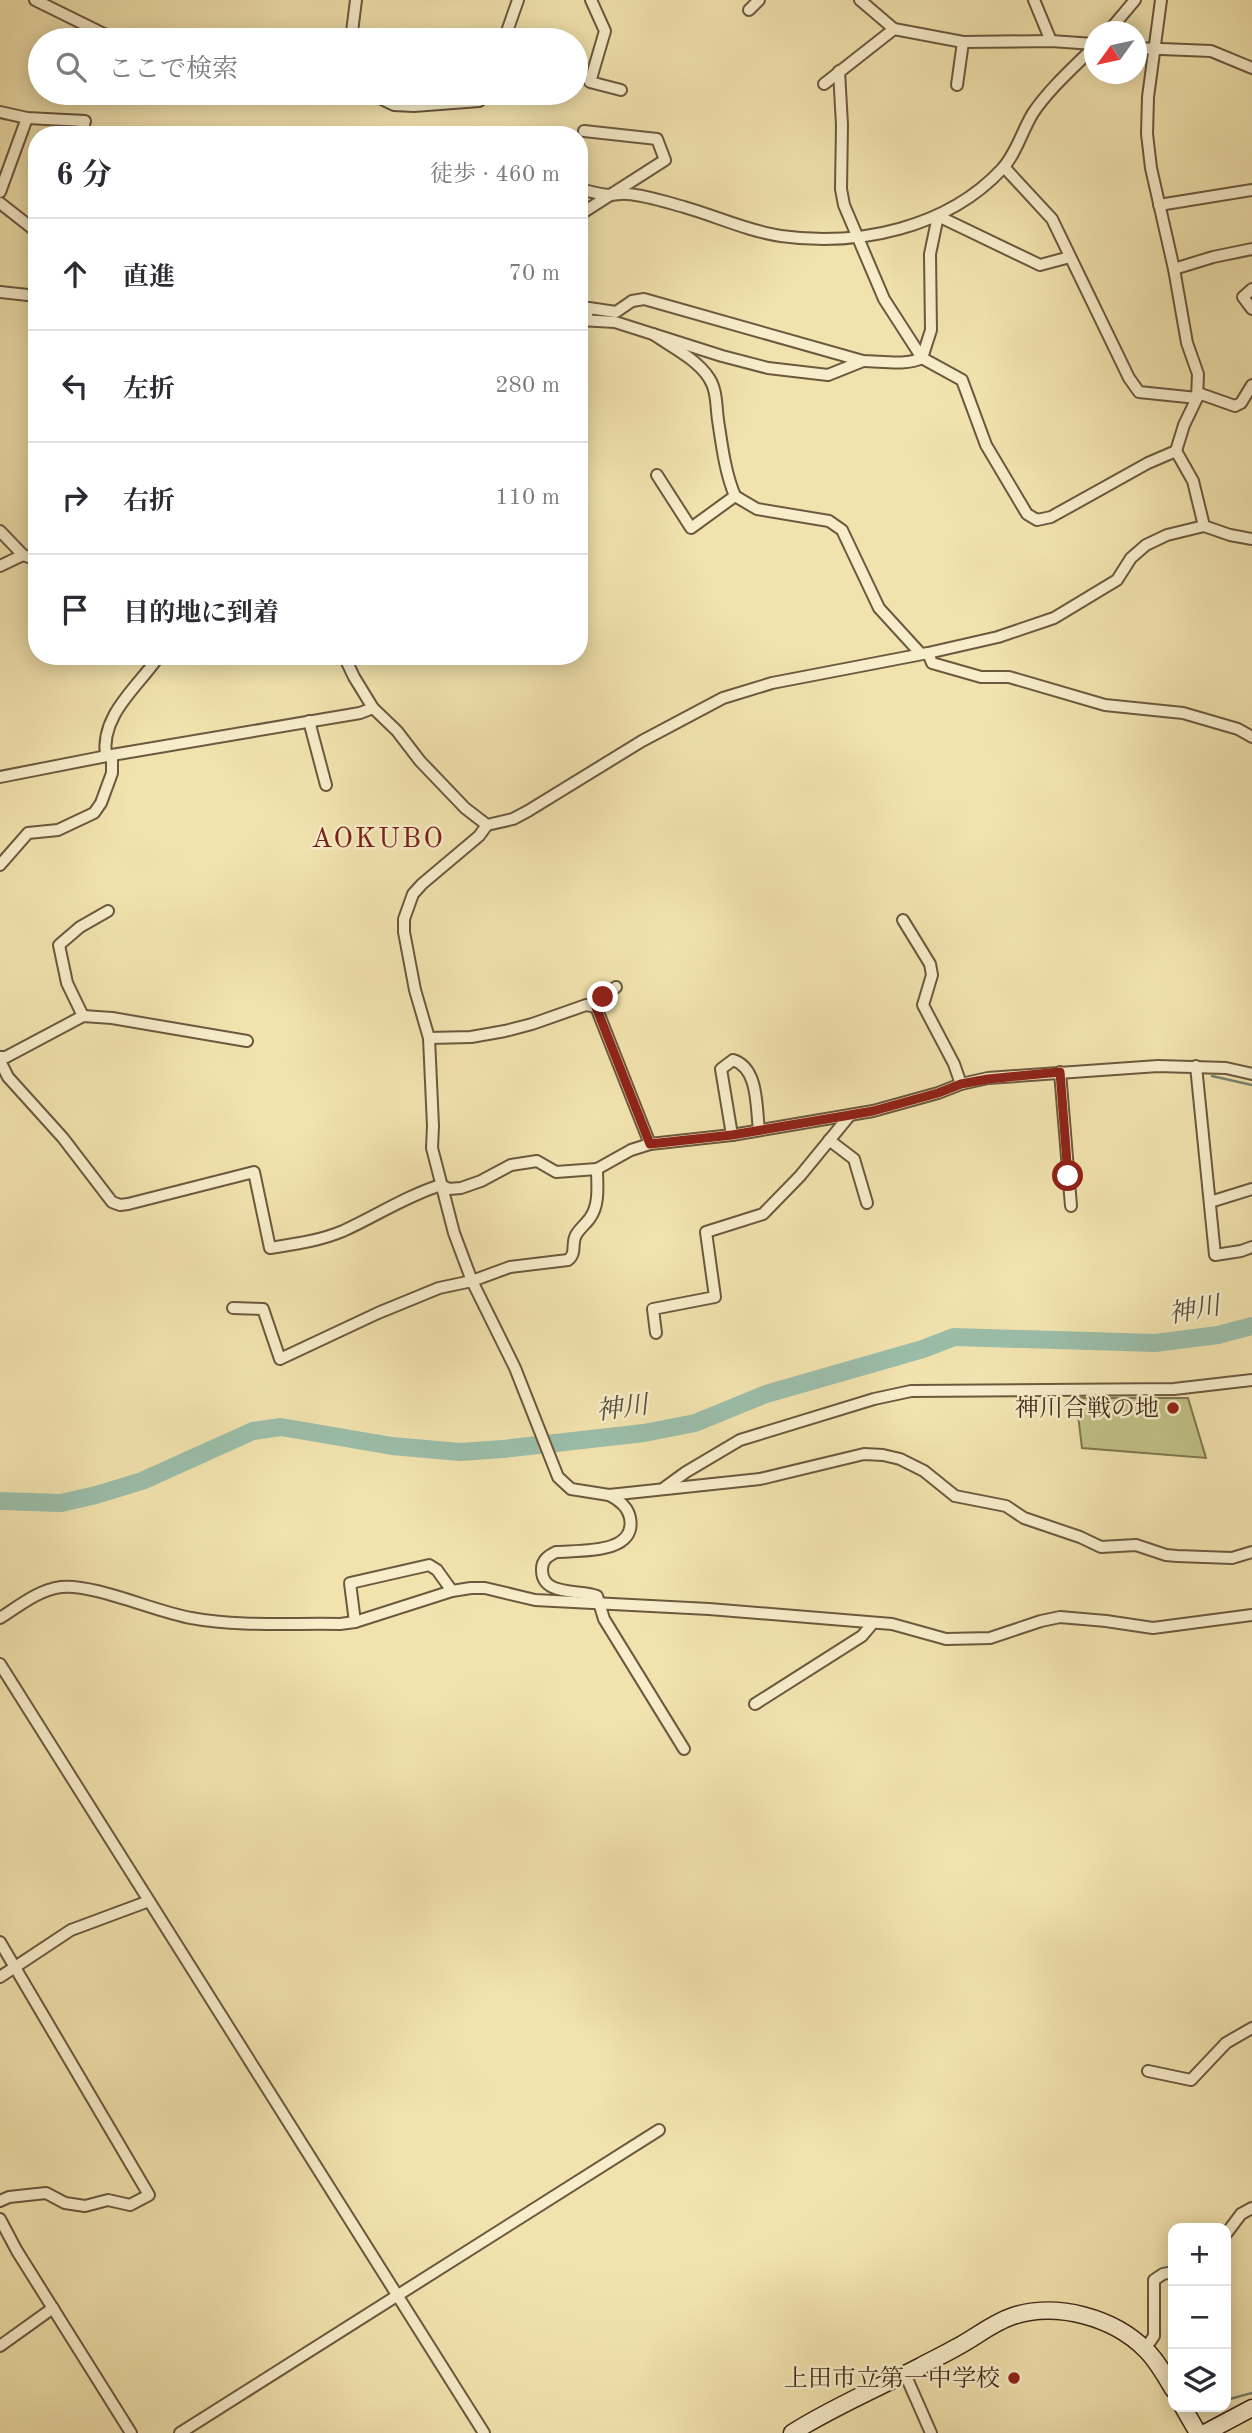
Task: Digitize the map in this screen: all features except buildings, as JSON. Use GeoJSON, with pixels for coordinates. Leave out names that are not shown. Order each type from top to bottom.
{"type":"FeatureCollection","features":[{"type":"Feature","properties":{"kind":"street"},"geometry":{"type":"LineString","coordinates":[[35,0],[92,28]]}},
{"type":"Feature","properties":{"kind":"street"},"geometry":{"type":"LineString","coordinates":[[352,28],[356,0]]}},
{"type":"Feature","properties":{"kind":"street"},"geometry":{"type":"LineString","coordinates":[[508,28],[518,0]]}},
{"type":"Feature","properties":{"kind":"street"},"geometry":{"type":"LineString","coordinates":[[591,0],[605,31],[590,82],[621,90]]}},
{"type":"Feature","properties":{"kind":"street"},"geometry":{"type":"LineString","coordinates":[[749,10],[760,0]]}},
{"type":"Feature","properties":{"kind":"street"},"geometry":{"type":"LineString","coordinates":[[860,0],[894,29],[963,42],[1051,41],[1084,45]]}},
{"type":"Feature","properties":{"kind":"street"},"geometry":{"type":"LineString","coordinates":[[1034,0],[1051,41]]}},
{"type":"Feature","properties":{"kind":"street"},"geometry":{"type":"LineString","coordinates":[[1117,21],[1135,0]]}},
{"type":"Feature","properties":{"kind":"street"},"geometry":{"type":"LineString","coordinates":[[1161,0],[1148,97],[1147,134],[1186,344],[1198,374],[1197,396],[1176,451],[1192,481],[1204,526]]}},
{"type":"Feature","properties":{"kind":"street"},"geometry":{"type":"LineString","coordinates":[[824,84],[894,29]]}},
{"type":"Feature","properties":{"kind":"street"},"geometry":{"type":"LineString","coordinates":[[957,85],[963,42]]}},
{"type":"Feature","properties":{"kind":"street"},"geometry":{"type":"LineString","coordinates":[[1147,49],[1211,51],[1252,68]]}},
{"type":"Feature","properties":{"kind":"street"},"geometry":{"type":"LineString","coordinates":[[588,191],[608,195],[626,194],[674,205],[779,236],[826,240],[859,239],[884,234],[938,216],[985,185],[1004,167],[1033,114],[1051,88],[1084,56]]}},
{"type":"Feature","properties":{"kind":"street"},"geometry":{"type":"LineString","coordinates":[[839,71],[841,189],[844,205],[884,299],[922,358],[962,380],[986,445],[1027,514],[1037,520],[1051,517],[1148,463],[1176,451]]}},
{"type":"Feature","properties":{"kind":"street"},"geometry":{"type":"LineString","coordinates":[[404,105],[425,105]]}},
{"type":"Feature","properties":{"kind":"street"},"geometry":{"type":"LineString","coordinates":[[0,113],[27,118],[85,121],[84,126]]}},
{"type":"Feature","properties":{"kind":"street"},"geometry":{"type":"LineString","coordinates":[[0,192],[27,118]]}},
{"type":"Feature","properties":{"kind":"street"},"geometry":{"type":"LineString","coordinates":[[588,132],[657,139],[665,160],[588,209]]}},
{"type":"Feature","properties":{"kind":"street"},"geometry":{"type":"LineString","coordinates":[[1004,167],[1052,219],[1129,378],[1139,392],[1197,396],[1235,406],[1241,403],[1252,385]]}},
{"type":"Feature","properties":{"kind":"street"},"geometry":{"type":"LineString","coordinates":[[1159,205],[1252,190]]}},
{"type":"Feature","properties":{"kind":"street"},"geometry":{"type":"LineString","coordinates":[[0,203],[28,225]]}},
{"type":"Feature","properties":{"kind":"street"},"geometry":{"type":"LineString","coordinates":[[938,216],[1040,265],[1070,257]]}},
{"type":"Feature","properties":{"kind":"street"},"geometry":{"type":"LineString","coordinates":[[588,310],[615,312],[632,301],[644,299],[863,361],[919,361],[931,330],[930,254],[938,216]]}},
{"type":"Feature","properties":{"kind":"street"},"geometry":{"type":"LineString","coordinates":[[1174,269],[1252,249]]}},
{"type":"Feature","properties":{"kind":"street"},"geometry":{"type":"LineString","coordinates":[[1252,289],[1242,297],[1252,309]]}},
{"type":"Feature","properties":{"kind":"street"},"geometry":{"type":"LineString","coordinates":[[0,292],[28,295]]}},
{"type":"Feature","properties":{"kind":"street"},"geometry":{"type":"LineString","coordinates":[[588,321],[615,323],[768,368],[828,374],[863,361]]}},
{"type":"Feature","properties":{"kind":"street"},"geometry":{"type":"LineString","coordinates":[[653,334],[708,375],[715,393],[722,449],[735,496],[757,509],[829,521],[842,530],[879,608],[932,663],[981,677],[1009,677],[1105,705],[1183,713],[1238,729],[1252,737]]}},
{"type":"Feature","properties":{"kind":"street"},"geometry":{"type":"LineString","coordinates":[[657,475],[691,528],[735,496]]}},
{"type":"Feature","properties":{"kind":"street"},"geometry":{"type":"LineString","coordinates":[[349,665],[373,708],[397,731],[449,793],[488,825],[496,825],[521,815],[642,741],[723,698],[772,682],[925,654],[998,637],[1054,618],[1117,580],[1131,558],[1146,545],[1167,535],[1204,526],[1252,539]]}},
{"type":"Feature","properties":{"kind":"street"},"geometry":{"type":"LineString","coordinates":[[0,531],[28,557]]}},
{"type":"Feature","properties":{"kind":"street"},"geometry":{"type":"LineString","coordinates":[[0,566],[23,555]]}},
{"type":"Feature","properties":{"kind":"street"},"geometry":{"type":"LineString","coordinates":[[0,865],[28,833],[58,830],[94,813],[101,803],[112,772],[105,737],[112,718],[152,665]]}},
{"type":"Feature","properties":{"kind":"street"},"geometry":{"type":"LineString","coordinates":[[0,777],[109,755],[360,713],[373,708]]}},
{"type":"Feature","properties":{"kind":"street"},"geometry":{"type":"LineString","coordinates":[[309,721],[326,785]]}},
{"type":"Feature","properties":{"kind":"street"},"geometry":{"type":"LineString","coordinates":[[488,825],[479,836],[422,884],[407,905],[404,919],[406,944],[415,990],[429,1038],[432,1149],[454,1233],[472,1281],[515,1368],[558,1477],[571,1489],[609,1495],[760,1479],[864,1454],[883,1455],[900,1458],[917,1467],[955,1496],[1006,1506],[1024,1518],[1101,1547],[1136,1545],[1177,1556],[1232,1558],[1252,1552]]}},
{"type":"Feature","properties":{"kind":"street"},"geometry":{"type":"LineString","coordinates":[[83,1016],[67,983],[59,945],[80,927],[108,911]]}},
{"type":"Feature","properties":{"kind":"street"},"geometry":{"type":"LineString","coordinates":[[904,920],[930,964],[932,975],[923,1005],[954,1064],[961,1084]]}},
{"type":"Feature","properties":{"kind":"street"},"geometry":{"type":"LineString","coordinates":[[596,1007],[603,997],[616,987]]}},
{"type":"Feature","properties":{"kind":"street"},"geometry":{"type":"LineString","coordinates":[[429,1038],[471,1037],[505,1031],[586,1004],[596,1007]]}},
{"type":"Feature","properties":{"kind":"street"},"geometry":{"type":"LineString","coordinates":[[596,1007],[650,1144]]}},
{"type":"Feature","properties":{"kind":"street"},"geometry":{"type":"LineString","coordinates":[[247,1041],[112,1018],[83,1016],[0,1059],[8,1077],[64,1138],[111,1202],[128,1204],[254,1172],[270,1248],[310,1243],[342,1231],[420,1192],[441,1185],[449,1189],[461,1188],[511,1165],[537,1161],[556,1171],[597,1169],[631,1150],[650,1144],[732,1135],[850,1115],[988,1079],[1060,1072],[1196,1066],[1226,1068],[1252,1074]]}},
{"type":"Feature","properties":{"kind":"street"},"geometry":{"type":"LineString","coordinates":[[732,1135],[721,1069],[733,1060],[741,1062],[753,1080],[759,1130]]}},
{"type":"Feature","properties":{"kind":"street"},"geometry":{"type":"LineString","coordinates":[[1196,1066],[1215,1255],[1252,1247]]}},
{"type":"Feature","properties":{"kind":"street"},"geometry":{"type":"LineString","coordinates":[[1060,1072],[1071,1206]]}},
{"type":"Feature","properties":{"kind":"street"},"geometry":{"type":"LineString","coordinates":[[656,1333],[653,1310],[715,1297],[706,1232],[763,1214],[800,1176],[850,1115]]}},
{"type":"Feature","properties":{"kind":"street"},"geometry":{"type":"LineString","coordinates":[[829,1140],[854,1159],[867,1203]]}},
{"type":"Feature","properties":{"kind":"street"},"geometry":{"type":"LineString","coordinates":[[233,1308],[263,1309],[280,1359],[439,1287],[472,1281],[510,1266],[572,1258],[576,1234],[590,1220],[595,1209],[597,1169]]}},
{"type":"Feature","properties":{"kind":"street"},"geometry":{"type":"LineString","coordinates":[[1210,1202],[1252,1189]]}},
{"type":"Feature","properties":{"kind":"street"},"geometry":{"type":"LineString","coordinates":[[662,1489],[740,1440],[874,1399],[911,1391],[1174,1389],[1252,1380]]}},
{"type":"Feature","properties":{"kind":"street"},"geometry":{"type":"LineString","coordinates":[[609,1495],[624,1506],[630,1516],[631,1524],[625,1539],[609,1548],[556,1552],[543,1562],[542,1572],[554,1589],[595,1595],[600,1600],[604,1619],[684,1749]]}},
{"type":"Feature","properties":{"kind":"street"},"geometry":{"type":"LineString","coordinates":[[355,1622],[350,1583],[429,1565],[437,1570],[452,1591]]}},
{"type":"Feature","properties":{"kind":"street"},"geometry":{"type":"LineString","coordinates":[[0,1618],[36,1595],[71,1587],[175,1615],[213,1622],[340,1624],[355,1622],[452,1591],[485,1588],[535,1600],[709,1609],[910,1627],[946,1639],[990,1638],[1060,1617],[1153,1628],[1252,1615]]}},
{"type":"Feature","properties":{"kind":"street"},"geometry":{"type":"LineString","coordinates":[[755,1704],[862,1636],[873,1623]]}},
{"type":"Feature","properties":{"kind":"street"},"geometry":{"type":"LineString","coordinates":[[0,1664],[484,2433]]}},
{"type":"Feature","properties":{"kind":"street"},"geometry":{"type":"LineString","coordinates":[[0,1976],[71,1930],[149,1901]]}},
{"type":"Feature","properties":{"kind":"street"},"geometry":{"type":"LineString","coordinates":[[0,1942],[149,2194],[130,2205],[108,2200],[85,2206],[65,2203],[46,2193],[9,2197],[0,2201]]}},
{"type":"Feature","properties":{"kind":"street"},"geometry":{"type":"LineString","coordinates":[[1148,2071],[1191,2080],[1226,2043],[1252,2028]]}},
{"type":"Feature","properties":{"kind":"street"},"geometry":{"type":"LineString","coordinates":[[186,2431],[659,2130]]}},
{"type":"Feature","properties":{"kind":"street"},"geometry":{"type":"LineString","coordinates":[[1231,2227],[1241,2214],[1252,2208]]}},
{"type":"Feature","properties":{"kind":"street"},"geometry":{"type":"LineString","coordinates":[[1,2223],[131,2433]]}},
{"type":"Feature","properties":{"kind":"street"},"geometry":{"type":"LineString","coordinates":[[1145,2349],[1154,2336],[1154,2280],[1168,2273]]}},
{"type":"Feature","properties":{"kind":"street"},"geometry":{"type":"LineString","coordinates":[[0,2346],[53,2308]]}},
{"type":"Feature","properties":{"kind":"street"},"geometry":{"type":"LineString","coordinates":[[792,2433],[833,2408],[958,2347],[995,2323],[1036,2311],[1067,2313],[1096,2319],[1115,2328],[1145,2349],[1168,2381]]}},
{"type":"Feature","properties":{"kind":"street"},"geometry":{"type":"LineString","coordinates":[[905,2374],[931,2433]]}},
{"type":"Feature","properties":{"kind":"street"},"geometry":{"type":"LineString","coordinates":[[1205,2433],[1252,2408]]}},
{"type":"Feature","properties":{"kind":"street"},"geometry":{"type":"LineString","coordinates":[[1186,2412],[1198,2433]]}},
{"type":"Feature","properties":{"kind":"green space"},"geometry":{"type":"Polygon","coordinates":[[[1076,1398],[1188,1398],[1206,1458],[1082,1448],[1076,1398]]]}},
{"type":"Feature","properties":{"kind":"waterway"},"geometry":{"type":"LineString","coordinates":[[1212,1076],[1252,1085]]}},
{"type":"Feature","properties":{"kind":"waterway","name":"神川"},"geometry":{"type":"LineString","coordinates":[[0,1501],[61,1503],[96,1495],[142,1481],[253,1431],[281,1427],[392,1446],[460,1452],[503,1449],[644,1433],[695,1423],[766,1394],[923,1349],[954,1337],[1155,1343],[1218,1335],[1252,1326]]}},
{"type":"Feature","properties":{"kind":"waterway"},"geometry":{"type":"LineString","coordinates":[[1231,2399],[1252,2393]]}},
{"type":"Feature","properties":{"kind":"waterway"},"geometry":{"type":"LineString","coordinates":[[1212,2420],[1223,2414]]}},
{"type":"Feature","properties":{"kind":"place","name":"神川合戦の地"},"geometry":{"type":"Point","coordinates":[1173,1408]}},
{"type":"Feature","properties":{"kind":"place","name":"上田市立第一中学校"},"geometry":{"type":"Point","coordinates":[1014,2378]}},
{"type":"Feature","properties":{"kind":"district","name":"AOKUBO"},"geometry":{"type":"Point","coordinates":[378,837]}},
{"type":"Feature","properties":{"kind":"route"},"geometry":{"type":"LineString","coordinates":[[603,997],[596,1007],[650,1144],[732,1135],[873,1111],[961,1084],[1060,1072],[1068,1176]]}}]}
